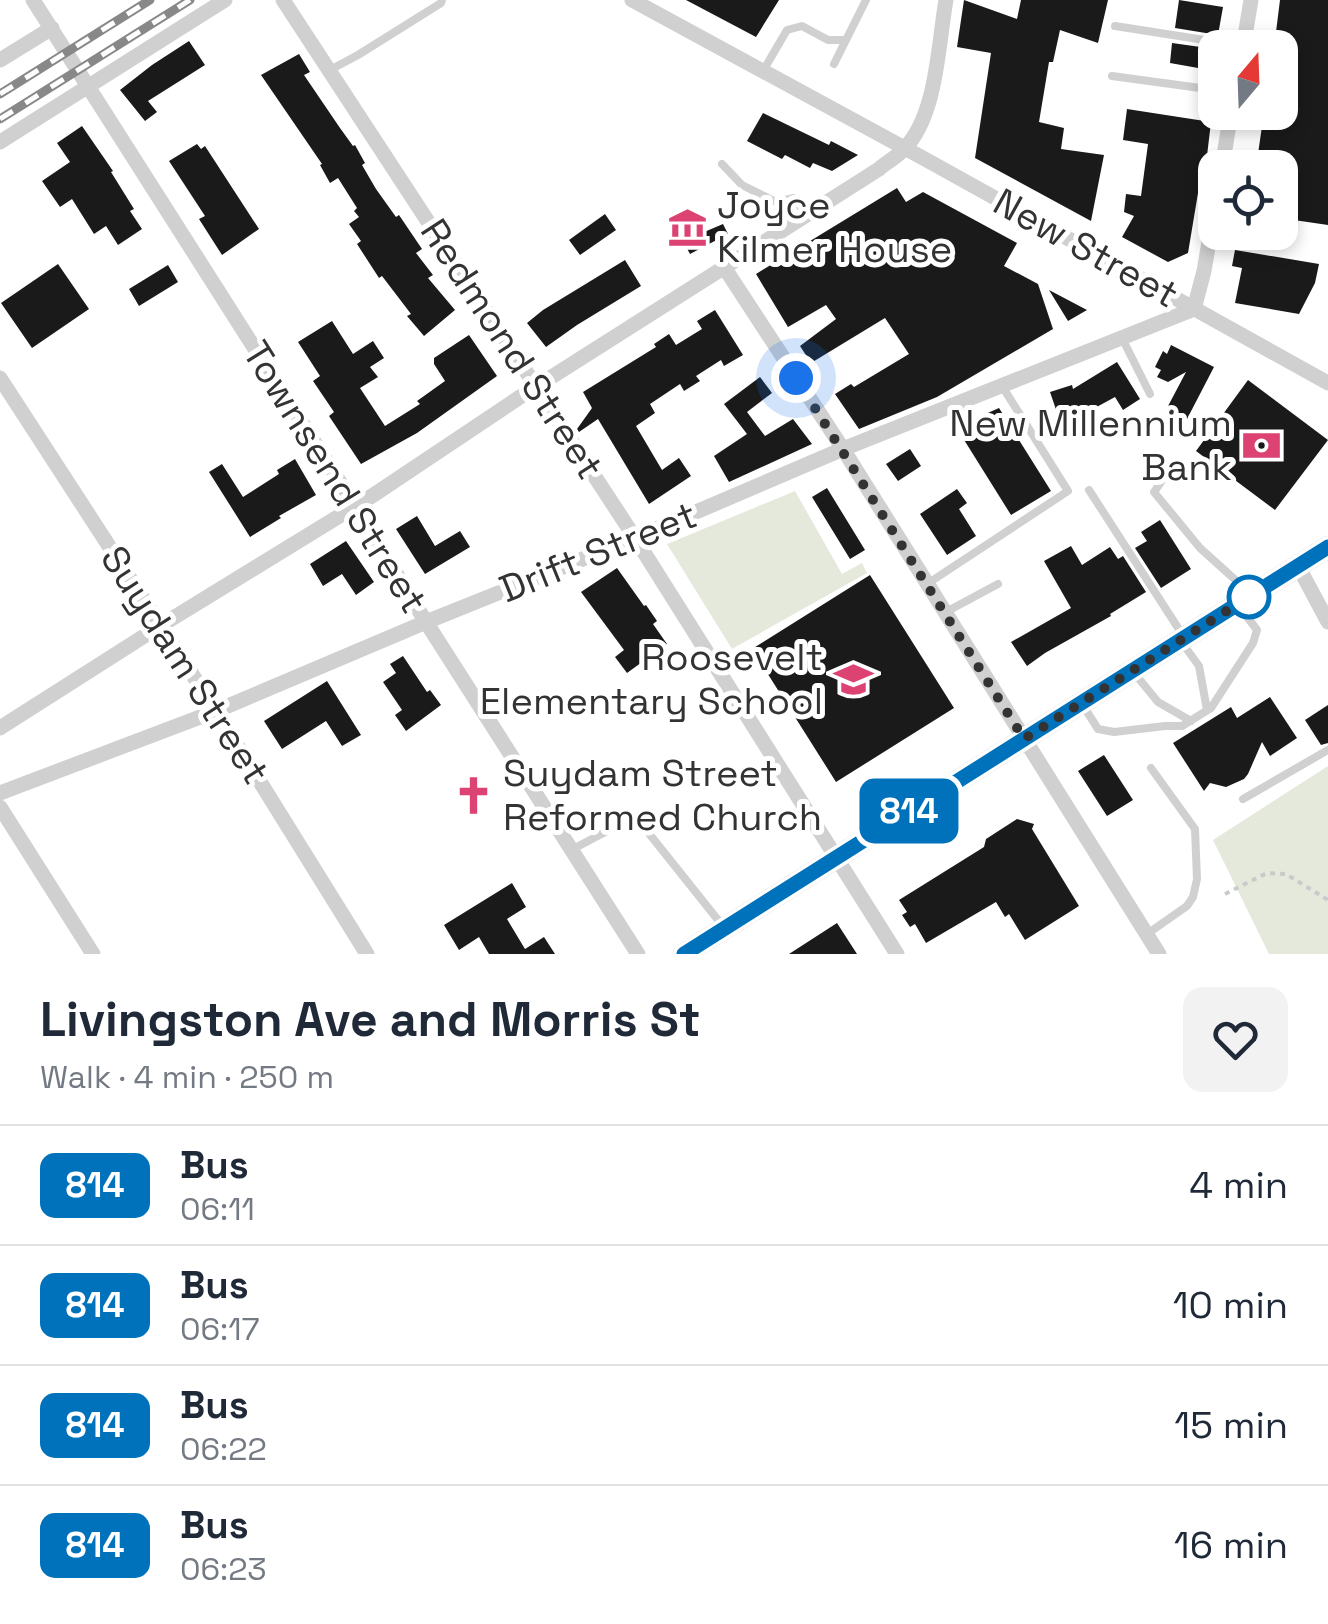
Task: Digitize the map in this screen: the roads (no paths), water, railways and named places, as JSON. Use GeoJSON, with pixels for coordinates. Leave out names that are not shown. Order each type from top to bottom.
{"type":"FeatureCollection","features":[{"type":"Feature","properties":{"kind":"main road"},"geometry":{"type":"LineString","coordinates":[[684,954],[1328,547]]}},
{"type":"Feature","properties":{"kind":"street","name":"Townsend Street"},"geometry":{"type":"LineString","coordinates":[[34,0],[638,954]]}},
{"type":"Feature","properties":{"kind":"street"},"geometry":{"type":"LineString","coordinates":[[0,142],[225,0]]}},
{"type":"Feature","properties":{"kind":"street","name":"Redmond Street"},"geometry":{"type":"LineString","coordinates":[[283,0],[636,538],[897,954]]}},
{"type":"Feature","properties":{"kind":"street","name":"New Street"},"geometry":{"type":"LineString","coordinates":[[632,0],[1328,383]]}},
{"type":"Feature","properties":{"kind":"street"},"geometry":{"type":"LineString","coordinates":[[0,728],[355,506],[879,169],[905,148],[928,105],[946,0]]}},
{"type":"Feature","properties":{"kind":"street"},"geometry":{"type":"LineString","coordinates":[[1246,30],[1250,0]]}},
{"type":"Feature","properties":{"kind":"street"},"geometry":{"type":"LineString","coordinates":[[0,60],[52,28]]}},
{"type":"Feature","properties":{"kind":"street"},"geometry":{"type":"LineString","coordinates":[[1194,308],[1207,250]]}},
{"type":"Feature","properties":{"kind":"street"},"geometry":{"type":"LineString","coordinates":[[724,266],[1159,954]]}},
{"type":"Feature","properties":{"kind":"street","name":"Drift Street"},"geometry":{"type":"LineString","coordinates":[[0,793],[216,711],[1194,308]]}},
{"type":"Feature","properties":{"kind":"street","name":"Suydam Street"},"geometry":{"type":"LineString","coordinates":[[0,378],[216,711],[367,954]]}},
{"type":"Feature","properties":{"kind":"street"},"geometry":{"type":"LineString","coordinates":[[1298,566],[1328,622]]}},
{"type":"Feature","properties":{"kind":"street"},"geometry":{"type":"LineString","coordinates":[[0,807],[94,954]]}},
{"type":"Feature","properties":{"kind":"lane"},"geometry":{"type":"LineString","coordinates":[[328,71],[442,0]]}},
{"type":"Feature","properties":{"kind":"lane"},"geometry":{"type":"LineString","coordinates":[[834,64],[866,0]]}},
{"type":"Feature","properties":{"kind":"lane"},"geometry":{"type":"LineString","coordinates":[[763,71],[787,30],[802,26],[828,40],[846,40]]}},
{"type":"Feature","properties":{"kind":"lane"},"geometry":{"type":"LineString","coordinates":[[1115,26],[1198,40]]}},
{"type":"Feature","properties":{"kind":"lane"},"geometry":{"type":"LineString","coordinates":[[1112,76],[1198,88]]}},
{"type":"Feature","properties":{"kind":"lane"},"geometry":{"type":"LineString","coordinates":[[722,164],[742,186],[776,202],[794,198],[806,216]]}},
{"type":"Feature","properties":{"kind":"lane"},"geometry":{"type":"LineString","coordinates":[[1122,338],[1150,394]]}},
{"type":"Feature","properties":{"kind":"lane"},"geometry":{"type":"LineString","coordinates":[[927,584],[1068,491],[1002,386]]}},
{"type":"Feature","properties":{"kind":"lane"},"geometry":{"type":"LineString","coordinates":[[1081,703],[1098,728],[1114,732],[1182,726],[1207,710],[1253,643],[1256,630],[1245,600],[1154,492],[1168,472]]}},
{"type":"Feature","properties":{"kind":"lane"},"geometry":{"type":"LineString","coordinates":[[1090,490],[1199,666],[1207,710]]}},
{"type":"Feature","properties":{"kind":"lane"},"geometry":{"type":"LineString","coordinates":[[944,612],[998,584]]}},
{"type":"Feature","properties":{"kind":"lane"},"geometry":{"type":"LineString","coordinates":[[1133,670],[1158,702],[1191,721]]}},
{"type":"Feature","properties":{"kind":"lane"},"geometry":{"type":"LineString","coordinates":[[1243,799],[1328,750]]}},
{"type":"Feature","properties":{"kind":"lane"},"geometry":{"type":"LineString","coordinates":[[1147,934],[1187,906],[1197,880],[1196,829],[1151,768]]}},
{"type":"Feature","properties":{"kind":"lane"},"geometry":{"type":"LineString","coordinates":[[571,850],[628,820],[643,824],[725,928]]}},
{"type":"Feature","properties":{"kind":"railway"},"geometry":{"type":"LineString","coordinates":[[0,94],[150,0]]}},
{"type":"Feature","properties":{"kind":"railway"},"geometry":{"type":"LineString","coordinates":[[0,119],[190,0]]}},
{"type":"Feature","properties":{"kind":"place","name":"Joyce Kilmer House"},"geometry":{"type":"Point","coordinates":[687,227]}},
{"type":"Feature","properties":{"kind":"place","name":"New Millennium Bank"},"geometry":{"type":"Point","coordinates":[1262,445]}},
{"type":"Feature","properties":{"kind":"place","name":"Roosevelt Elementary School"},"geometry":{"type":"Point","coordinates":[853,679]}},
{"type":"Feature","properties":{"kind":"place","name":"Suydam Street Reformed Church"},"geometry":{"type":"Point","coordinates":[473,795]}}]}
